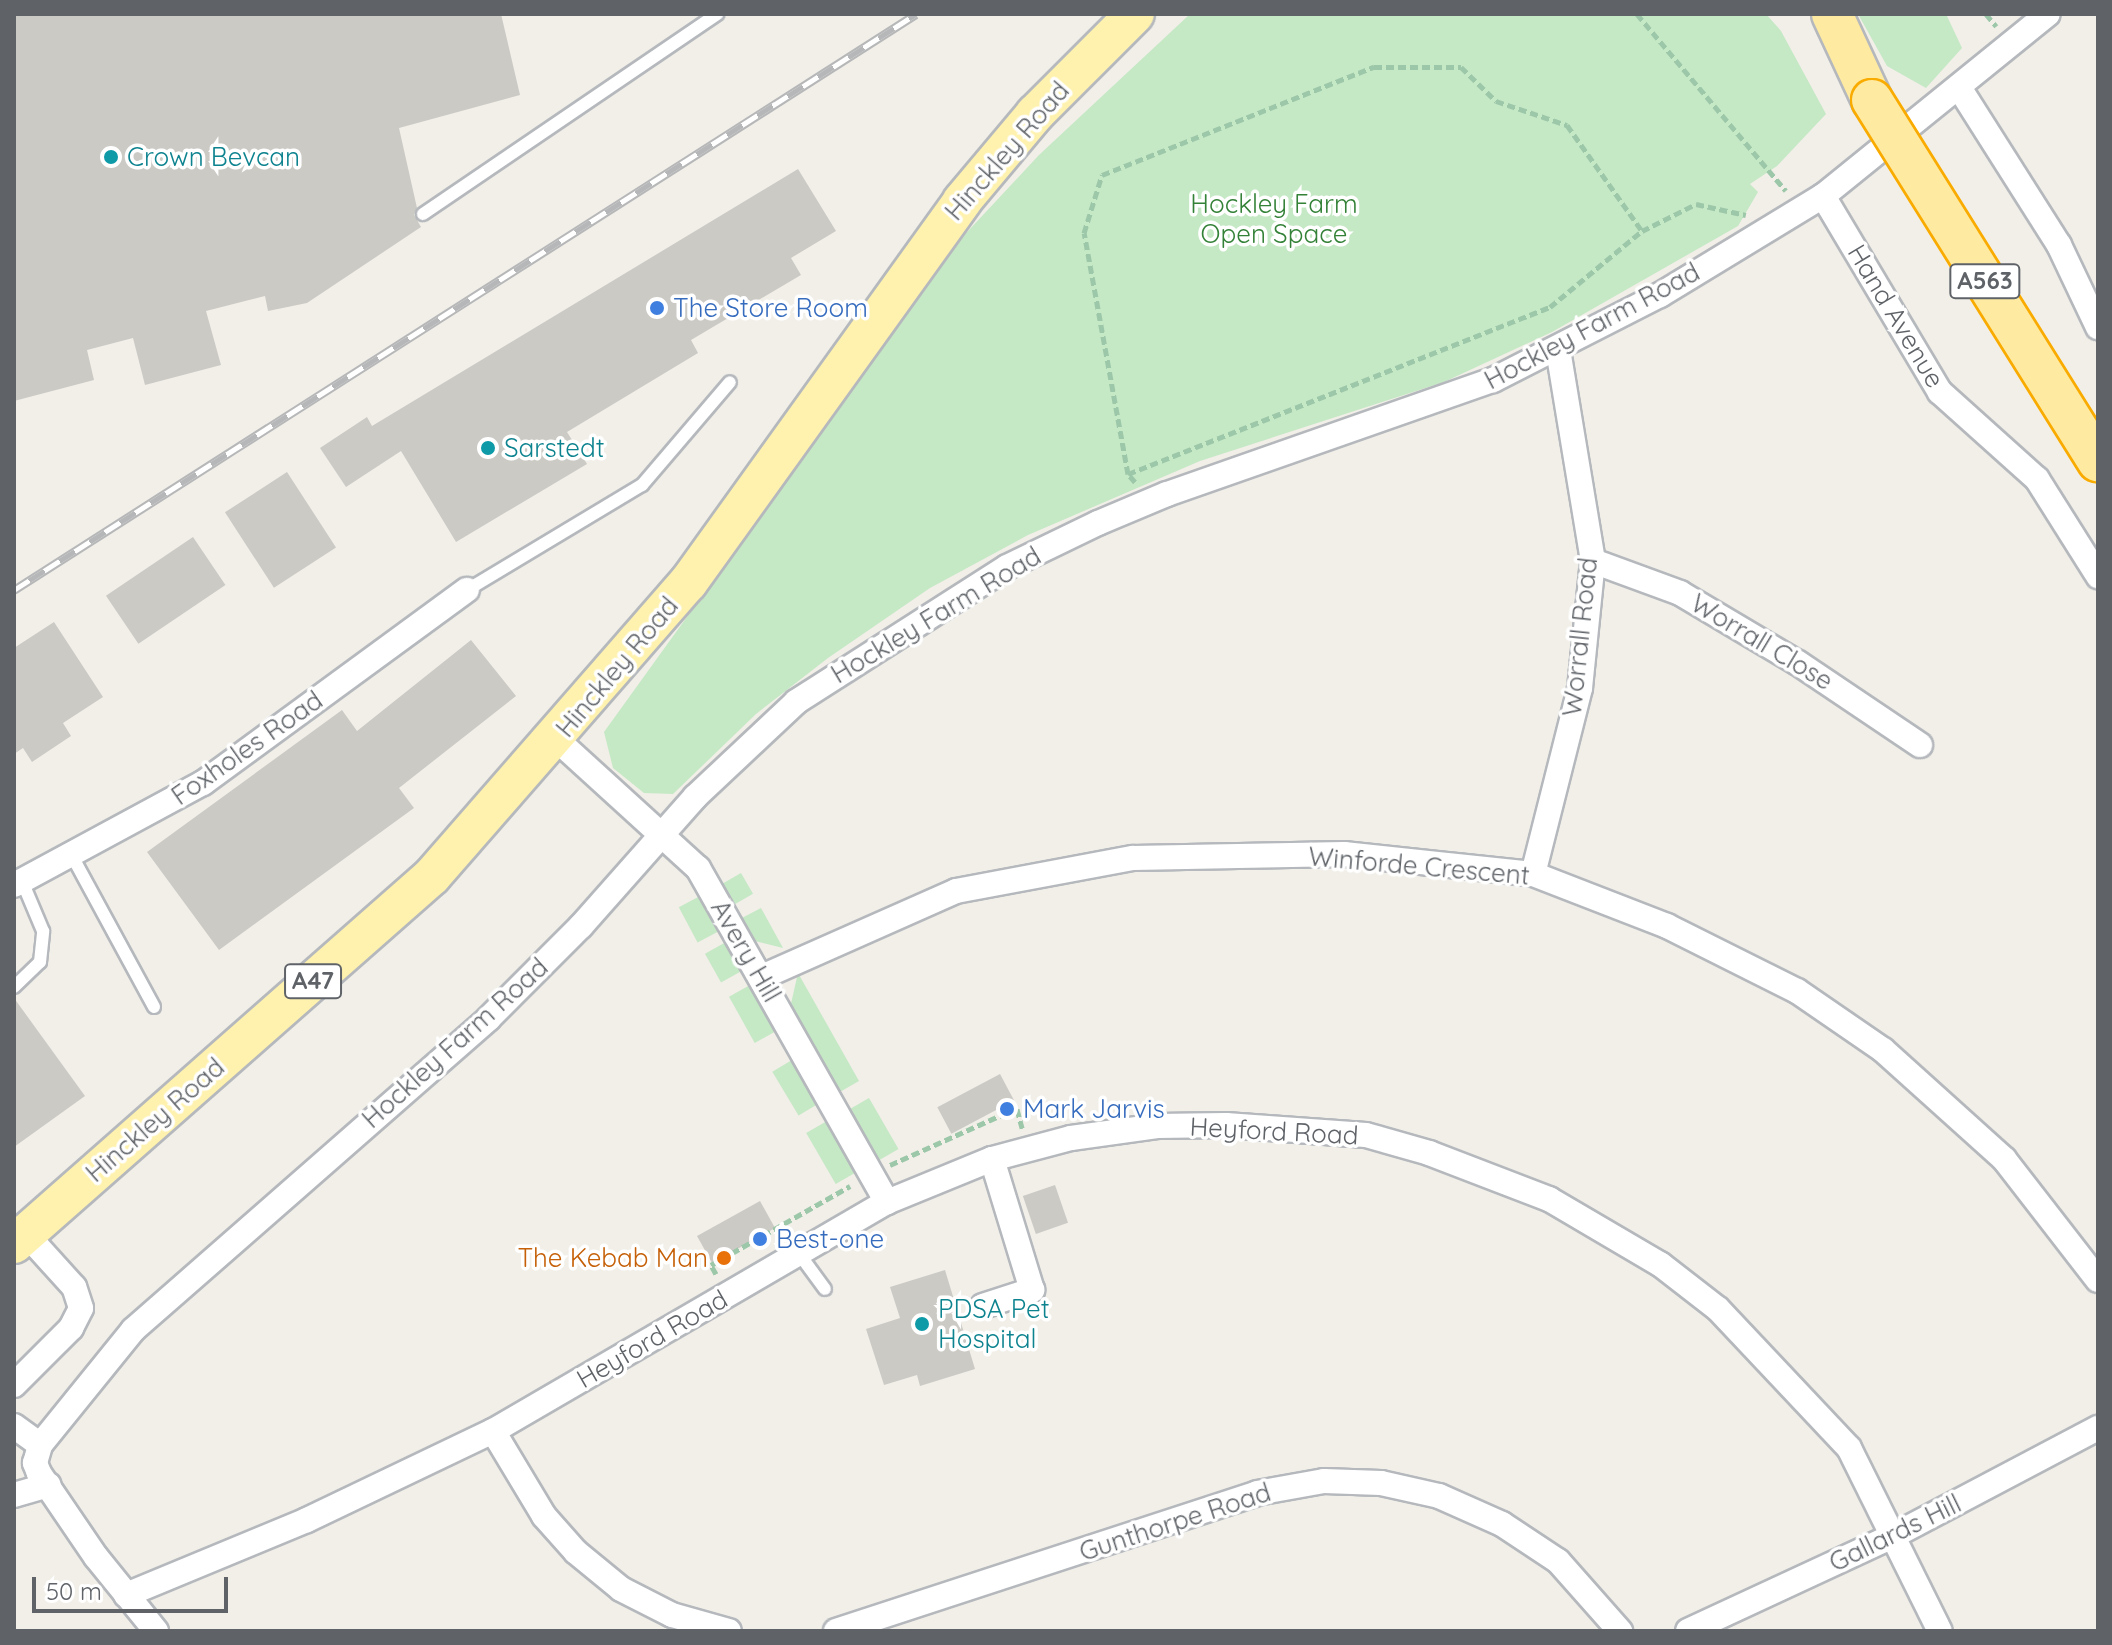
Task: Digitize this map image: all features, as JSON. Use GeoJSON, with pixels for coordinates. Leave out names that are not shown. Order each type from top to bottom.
{"type":"FeatureCollection","features":[{"type":"Feature","properties":{"kind":"highway","name":"A563"},"geometry":{"type":"LineString","coordinates":[[1802,14],[1852,64]]}},
{"type":"Feature","properties":{"kind":"highway","name":"A563"},"geometry":{"type":"LineString","coordinates":[[1832,14],[1852,64],[1872,100],[2098,461]]}},
{"type":"Feature","properties":{"kind":"main road","name":"Hinckley Road"},"geometry":{"type":"LineString","coordinates":[[20,1239],[432,876],[556,739],[688,583],[953,211],[1035,114],[1135,14]]}},
{"type":"Feature","properties":{"kind":"street","name":"Hockley Farm Road"},"geometry":{"type":"LineString","coordinates":[[40,1445],[133,1330],[489,1018],[581,926],[663,833],[796,702],[1007,567],[1149,501],[1413,412],[1558,350],[1755,225],[1823,196],[1960,89],[2048,14]]}},
{"type":"Feature","properties":{"kind":"street"},"geometry":{"type":"LineString","coordinates":[[1960,89],[2059,245],[2098,327]]}},
{"type":"Feature","properties":{"kind":"street","name":"Hand Avenue"},"geometry":{"type":"LineString","coordinates":[[1823,196],[1940,392],[2037,479],[2098,576]]}},
{"type":"Feature","properties":{"kind":"street","name":"Worrall Road"},"geometry":{"type":"LineString","coordinates":[[1533,874],[1580,688],[1593,561],[1558,350]]}},
{"type":"Feature","properties":{"kind":"street","name":"Worrall Close"},"geometry":{"type":"LineString","coordinates":[[1593,561],[1680,593],[1872,709],[1920,745]]}},
{"type":"Feature","properties":{"kind":"street","name":"Foxholes Road"},"geometry":{"type":"LineString","coordinates":[[18,883],[203,783],[467,590]]}},
{"type":"Feature","properties":{"kind":"street","name":"Avery Hill"},"geometry":{"type":"LineString","coordinates":[[556,739],[698,868],[887,1202]]}},
{"type":"Feature","properties":{"kind":"street","name":"Winforde Crescent"},"geometry":{"type":"LineString","coordinates":[[762,977],[956,891],[1133,858],[1344,854],[1533,874],[1667,926],[1771,978],[1883,1050],[2004,1159],[2098,1280]]}},
{"type":"Feature","properties":{"kind":"street","name":"Heyford Road"},"geometry":{"type":"LineString","coordinates":[[126,1595],[307,1520],[493,1431],[887,1202],[992,1159],[1071,1138],[1157,1126],[1226,1125],[1366,1135],[1484,1171],[1607,1228],[1718,1309],[1849,1448],[1940,1631]]}},
{"type":"Feature","properties":{"kind":"street"},"geometry":{"type":"LineString","coordinates":[[983,1306],[1032,1290],[992,1159]]}},
{"type":"Feature","properties":{"kind":"street"},"geometry":{"type":"LineString","coordinates":[[14,1385],[71,1328],[81,1308],[74,1287],[20,1239]]}},
{"type":"Feature","properties":{"kind":"street"},"geometry":{"type":"LineString","coordinates":[[14,1426],[40,1445],[35,1463],[126,1595],[156,1631]]}},
{"type":"Feature","properties":{"kind":"street","name":"Gallards Hill"},"geometry":{"type":"LineString","coordinates":[[1688,1631],[1893,1536],[2098,1428]]}},
{"type":"Feature","properties":{"kind":"street"},"geometry":{"type":"LineString","coordinates":[[493,1431],[544,1516],[576,1552],[621,1589],[672,1615],[729,1631]]}},
{"type":"Feature","properties":{"kind":"street","name":"Gunthorpe Road"},"geometry":{"type":"LineString","coordinates":[[836,1631],[1257,1493],[1324,1481],[1381,1483],[1439,1496],[1502,1524],[1558,1561],[1620,1631]]}},
{"type":"Feature","properties":{"kind":"street"},"geometry":{"type":"LineString","coordinates":[[14,1495],[49,1485]]}},
{"type":"Feature","properties":{"kind":"lane"},"geometry":{"type":"LineString","coordinates":[[423,214],[717,14]]}},
{"type":"Feature","properties":{"kind":"lane"},"geometry":{"type":"LineString","coordinates":[[467,590],[642,485],[730,382]]}},
{"type":"Feature","properties":{"kind":"lane"},"geometry":{"type":"LineString","coordinates":[[71,854],[154,1007]]}},
{"type":"Feature","properties":{"kind":"lane"},"geometry":{"type":"LineString","coordinates":[[14,987],[40,962],[43,931],[18,883]]}},
{"type":"Feature","properties":{"kind":"lane"},"geometry":{"type":"LineString","coordinates":[[800,1255],[825,1289]]}},
{"type":"Feature","properties":{"kind":"path"},"geometry":{"type":"LineString","coordinates":[[1637,14],[1787,192],[1775,200]]}},
{"type":"Feature","properties":{"kind":"path"},"geometry":{"type":"LineString","coordinates":[[1149,501],[1128,474],[1084,233],[1102,175],[1374,67],[1461,67],[1496,101],[1567,125],[1642,231]]}},
{"type":"Feature","properties":{"kind":"path"},"geometry":{"type":"LineString","coordinates":[[1128,474],[1550,307],[1642,231],[1696,204],[1755,225]]}},
{"type":"Feature","properties":{"kind":"path"},"geometry":{"type":"LineString","coordinates":[[1018,1114],[1022,1125]]}},
{"type":"Feature","properties":{"kind":"green space","name":"Hockley Farm Open Space"},"geometry":{"type":"Polygon","coordinates":[[[1766,14],[1781,31],[1826,114],[1777,166],[1750,184],[1758,192],[1738,226],[1552,332],[1444,382],[1200,461],[1028,535],[930,588],[828,658],[756,714],[673,794],[644,793],[613,768],[604,732],[955,245],[1039,155],[1189,15],[1766,14]]]}},
{"type":"Feature","properties":{"kind":"green space"},"geometry":{"type":"Polygon","coordinates":[[[1858,14],[1946,14],[1962,48],[1926,88],[1887,66],[1858,14]]]}},
{"type":"Feature","properties":{"kind":"green space"},"geometry":{"type":"Polygon","coordinates":[[[741,873],[753,894],[732,906],[720,885],[741,873]]]}},
{"type":"Feature","properties":{"kind":"green space"},"geometry":{"type":"Polygon","coordinates":[[[700,896],[719,931],[698,943],[679,907],[700,896]]]}},
{"type":"Feature","properties":{"kind":"green space"},"geometry":{"type":"Polygon","coordinates":[[[761,908],[783,948],[751,940],[740,919],[761,908]]]}},
{"type":"Feature","properties":{"kind":"green space"},"geometry":{"type":"Polygon","coordinates":[[[726,942],[742,971],[721,982],[705,954],[726,942]]]}},
{"type":"Feature","properties":{"kind":"green space"},"geometry":{"type":"Polygon","coordinates":[[[798,973],[859,1081],[838,1093],[790,1008],[798,973]]]}},
{"type":"Feature","properties":{"kind":"green space"},"geometry":{"type":"Polygon","coordinates":[[[750,985],[776,1031],[755,1043],[729,997],[750,985]]]}},
{"type":"Feature","properties":{"kind":"green space"},"geometry":{"type":"Polygon","coordinates":[[[792,1060],[818,1104],[799,1116],[772,1072],[792,1060]]]}},
{"type":"Feature","properties":{"kind":"green space"},"geometry":{"type":"Polygon","coordinates":[[[869,1098],[899,1149],[878,1161],[848,1110],[869,1098]]]}},
{"type":"Feature","properties":{"kind":"green space"},"geometry":{"type":"Polygon","coordinates":[[[827,1121],[856,1172],[836,1184],[806,1133],[827,1121]]]}},
{"type":"Feature","properties":{"kind":"building"},"geometry":{"type":"Polygon","coordinates":[[[14,14],[501,14],[520,95],[399,128],[417,208],[414,215],[421,227],[307,303],[268,311],[265,296],[206,311],[221,365],[145,385],[133,338],[87,350],[94,380],[14,401],[14,14]]]}},
{"type":"Feature","properties":{"kind":"building"},"geometry":{"type":"Polygon","coordinates":[[[798,169],[836,231],[791,258],[801,275],[691,340],[698,353],[567,432],[587,464],[456,542],[401,451],[346,487],[320,448],[367,417],[372,426],[798,169]]]}},
{"type":"Feature","properties":{"kind":"building"},"geometry":{"type":"Polygon","coordinates":[[[287,472],[336,547],[274,588],[225,512],[287,472]]]}},
{"type":"Feature","properties":{"kind":"building"},"geometry":{"type":"Polygon","coordinates":[[[193,537],[225,585],[138,644],[106,596],[193,537]]]}},
{"type":"Feature","properties":{"kind":"building"},"geometry":{"type":"Polygon","coordinates":[[[54,622],[103,697],[63,723],[71,736],[32,762],[23,748],[14,754],[14,648],[54,622]]]}},
{"type":"Feature","properties":{"kind":"building"},"geometry":{"type":"Polygon","coordinates":[[[471,640],[516,696],[399,788],[414,808],[219,950],[147,852],[342,710],[357,731],[471,640]]]}},
{"type":"Feature","properties":{"kind":"building"},"geometry":{"type":"Polygon","coordinates":[[[14,998],[85,1096],[14,1147],[14,998]]]}},
{"type":"Feature","properties":{"kind":"building"},"geometry":{"type":"Polygon","coordinates":[[[1000,1074],[1014,1100],[951,1134],[937,1107],[1000,1074]]]}},
{"type":"Feature","properties":{"kind":"building"},"geometry":{"type":"Polygon","coordinates":[[[1055,1185],[1068,1223],[1036,1234],[1023,1196],[1055,1185]]]}},
{"type":"Feature","properties":{"kind":"building"},"geometry":{"type":"Polygon","coordinates":[[[760,1201],[775,1228],[712,1263],[697,1236],[760,1201]]]}},
{"type":"Feature","properties":{"kind":"building","name":"PDSA Pet Hospital"},"geometry":{"type":"Polygon","coordinates":[[[945,1270],[975,1369],[920,1386],[917,1375],[884,1385],[866,1329],[900,1318],[890,1287],[945,1270]]]}},
{"type":"Feature","properties":{"kind":"railway"},"geometry":{"type":"LineString","coordinates":[[14,590],[916,14]]}},
{"type":"Feature","properties":{"kind":"place","name":"Crown Bevcan"},"geometry":{"type":"Point","coordinates":[111,157]}},
{"type":"Feature","properties":{"kind":"place","name":"The Store Room"},"geometry":{"type":"Point","coordinates":[657,308]}},
{"type":"Feature","properties":{"kind":"place","name":"Sarstedt"},"geometry":{"type":"Point","coordinates":[488,448]}},
{"type":"Feature","properties":{"kind":"place","name":"Mark Jarvis"},"geometry":{"type":"Point","coordinates":[1007,1109]}},
{"type":"Feature","properties":{"kind":"place","name":"Best-one"},"geometry":{"type":"Point","coordinates":[760,1239]}},
{"type":"Feature","properties":{"kind":"place","name":"The Kebab Man"},"geometry":{"type":"Point","coordinates":[724,1258]}},
{"type":"Feature","properties":{"kind":"place","name":"PDSA Pet Hospital"},"geometry":{"type":"Point","coordinates":[922,1324]}}]}
